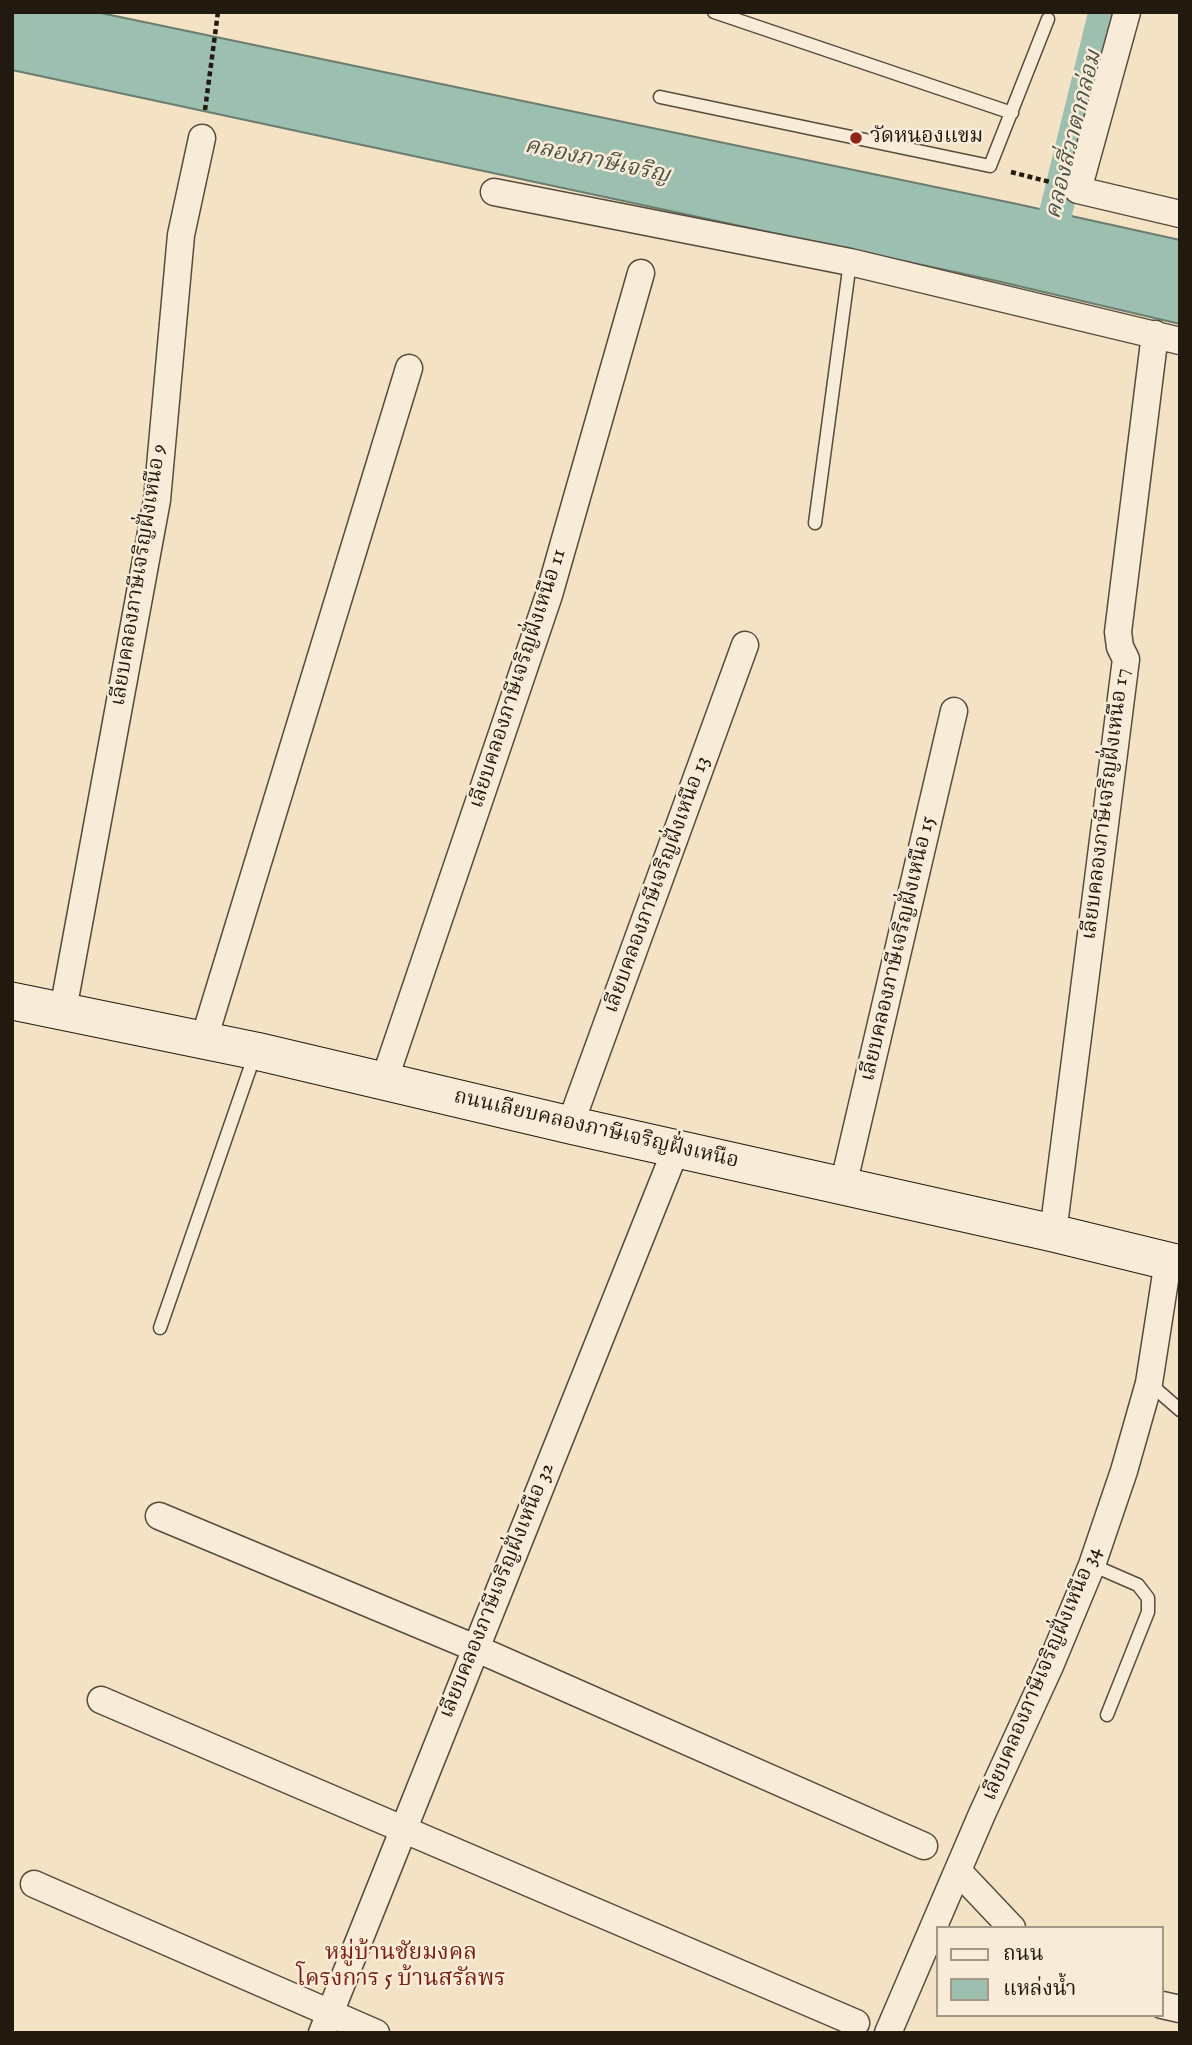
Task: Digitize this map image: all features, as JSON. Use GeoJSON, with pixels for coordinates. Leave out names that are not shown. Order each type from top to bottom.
{"type":"FeatureCollection","features":[{"type":"Feature","properties":{"kind":"main road","name":"ถนนเลียบคลองภาษีเจริญฝั่งเหนือ"},"geometry":{"type":"LineString","coordinates":[[12,1001],[204,1039],[1174,1263]]}},
{"type":"Feature","properties":{"kind":"street"},"geometry":{"type":"LineString","coordinates":[[1127,12],[1078,190],[1180,214]]}},
{"type":"Feature","properties":{"kind":"street","name":"เลียบคลองภาษีเจริญฝั่งเหนือ 9"},"geometry":{"type":"LineString","coordinates":[[63,1010],[157,500],[181,235],[202,138]]}},
{"type":"Feature","properties":{"kind":"street"},"geometry":{"type":"LineString","coordinates":[[494,192],[850,262],[1167,337]]}},
{"type":"Feature","properties":{"kind":"street","name":"เลียบคลองภาษีเจริญฝั่งเหนือ 11"},"geometry":{"type":"LineString","coordinates":[[384,1081],[549,595],[641,273]]}},
{"type":"Feature","properties":{"kind":"street","name":"เลียบคลองภาษีเจริญฝั่งเหนือ 17"},"geometry":{"type":"LineString","coordinates":[[1053,1233],[1126,659],[1120,647],[1118,632],[1167,337]]}},
{"type":"Feature","properties":{"kind":"street"},"geometry":{"type":"LineString","coordinates":[[204,1039],[409,368]]}},
{"type":"Feature","properties":{"kind":"street","name":"เลียบคลองภาษีเจริญฝั่งเหนือ 13"},"geometry":{"type":"LineString","coordinates":[[570,1125],[745,645]]}},
{"type":"Feature","properties":{"kind":"street","name":"เลียบคลองภาษีเจริญฝั่งเหนือ 15"},"geometry":{"type":"LineString","coordinates":[[843,1186],[954,711]]}},
{"type":"Feature","properties":{"kind":"street","name":"เลียบคลองภาษีเจริญฝั่งเหนือ 32"},"geometry":{"type":"LineString","coordinates":[[326,2023],[676,1149]]}},
{"type":"Feature","properties":{"kind":"street","name":"เลียบคลองภาษีเจริญฝั่งเหนือ 34"},"geometry":{"type":"LineString","coordinates":[[888,2033],[1051,1667],[1092,1565],[1124,1471],[1149,1383],[1174,1263]]}},
{"type":"Feature","properties":{"kind":"street"},"geometry":{"type":"LineString","coordinates":[[159,1516],[475,1648],[924,1846]]}},
{"type":"Feature","properties":{"kind":"street"},"geometry":{"type":"LineString","coordinates":[[101,1700],[856,2024]]}},
{"type":"Feature","properties":{"kind":"street"},"geometry":{"type":"LineString","coordinates":[[958,1871],[1010,1926]]}},
{"type":"Feature","properties":{"kind":"street"},"geometry":{"type":"LineString","coordinates":[[34,1884],[326,2023],[376,2033]]}},
{"type":"Feature","properties":{"kind":"lane"},"geometry":{"type":"LineString","coordinates":[[714,12],[1012,113]]}},
{"type":"Feature","properties":{"kind":"lane"},"geometry":{"type":"LineString","coordinates":[[660,96],[990,166],[1048,19]]}},
{"type":"Feature","properties":{"kind":"lane"},"geometry":{"type":"LineString","coordinates":[[815,523],[850,262]]}},
{"type":"Feature","properties":{"kind":"lane"},"geometry":{"type":"LineString","coordinates":[[160,1328],[256,1051]]}},
{"type":"Feature","properties":{"kind":"lane"},"geometry":{"type":"LineString","coordinates":[[1149,1383],[1180,1410]]}},
{"type":"Feature","properties":{"kind":"lane"},"geometry":{"type":"LineString","coordinates":[[1092,1565],[1138,1585],[1147,1598],[1148,1612],[1107,1715]]}},
{"type":"Feature","properties":{"kind":"path"},"geometry":{"type":"LineString","coordinates":[[202,138],[218,13]]}},
{"type":"Feature","properties":{"kind":"path"},"geometry":{"type":"LineString","coordinates":[[990,166],[1078,190]]}},
{"type":"Feature","properties":{"kind":"water","name":"คลองภาษีเจริญ"},"geometry":{"type":"Polygon","coordinates":[[[12,12],[96,12],[1180,240],[1180,324],[997,281],[12,70],[12,12]]]}},
{"type":"Feature","properties":{"kind":"waterway","name":"คลองสี่วาตากล่อม"},"geometry":{"type":"LineString","coordinates":[[1045,256],[1105,12]]}},
{"type":"Feature","properties":{"kind":"place","name":"วัดหนองแขม"},"geometry":{"type":"Point","coordinates":[856,138]}},
{"type":"Feature","properties":{"kind":"district","name":"หมู่บ้านชัยมงคล โครงการ 5 บ้านสรัลพร"},"geometry":{"type":"Point","coordinates":[401,1967]}}]}
